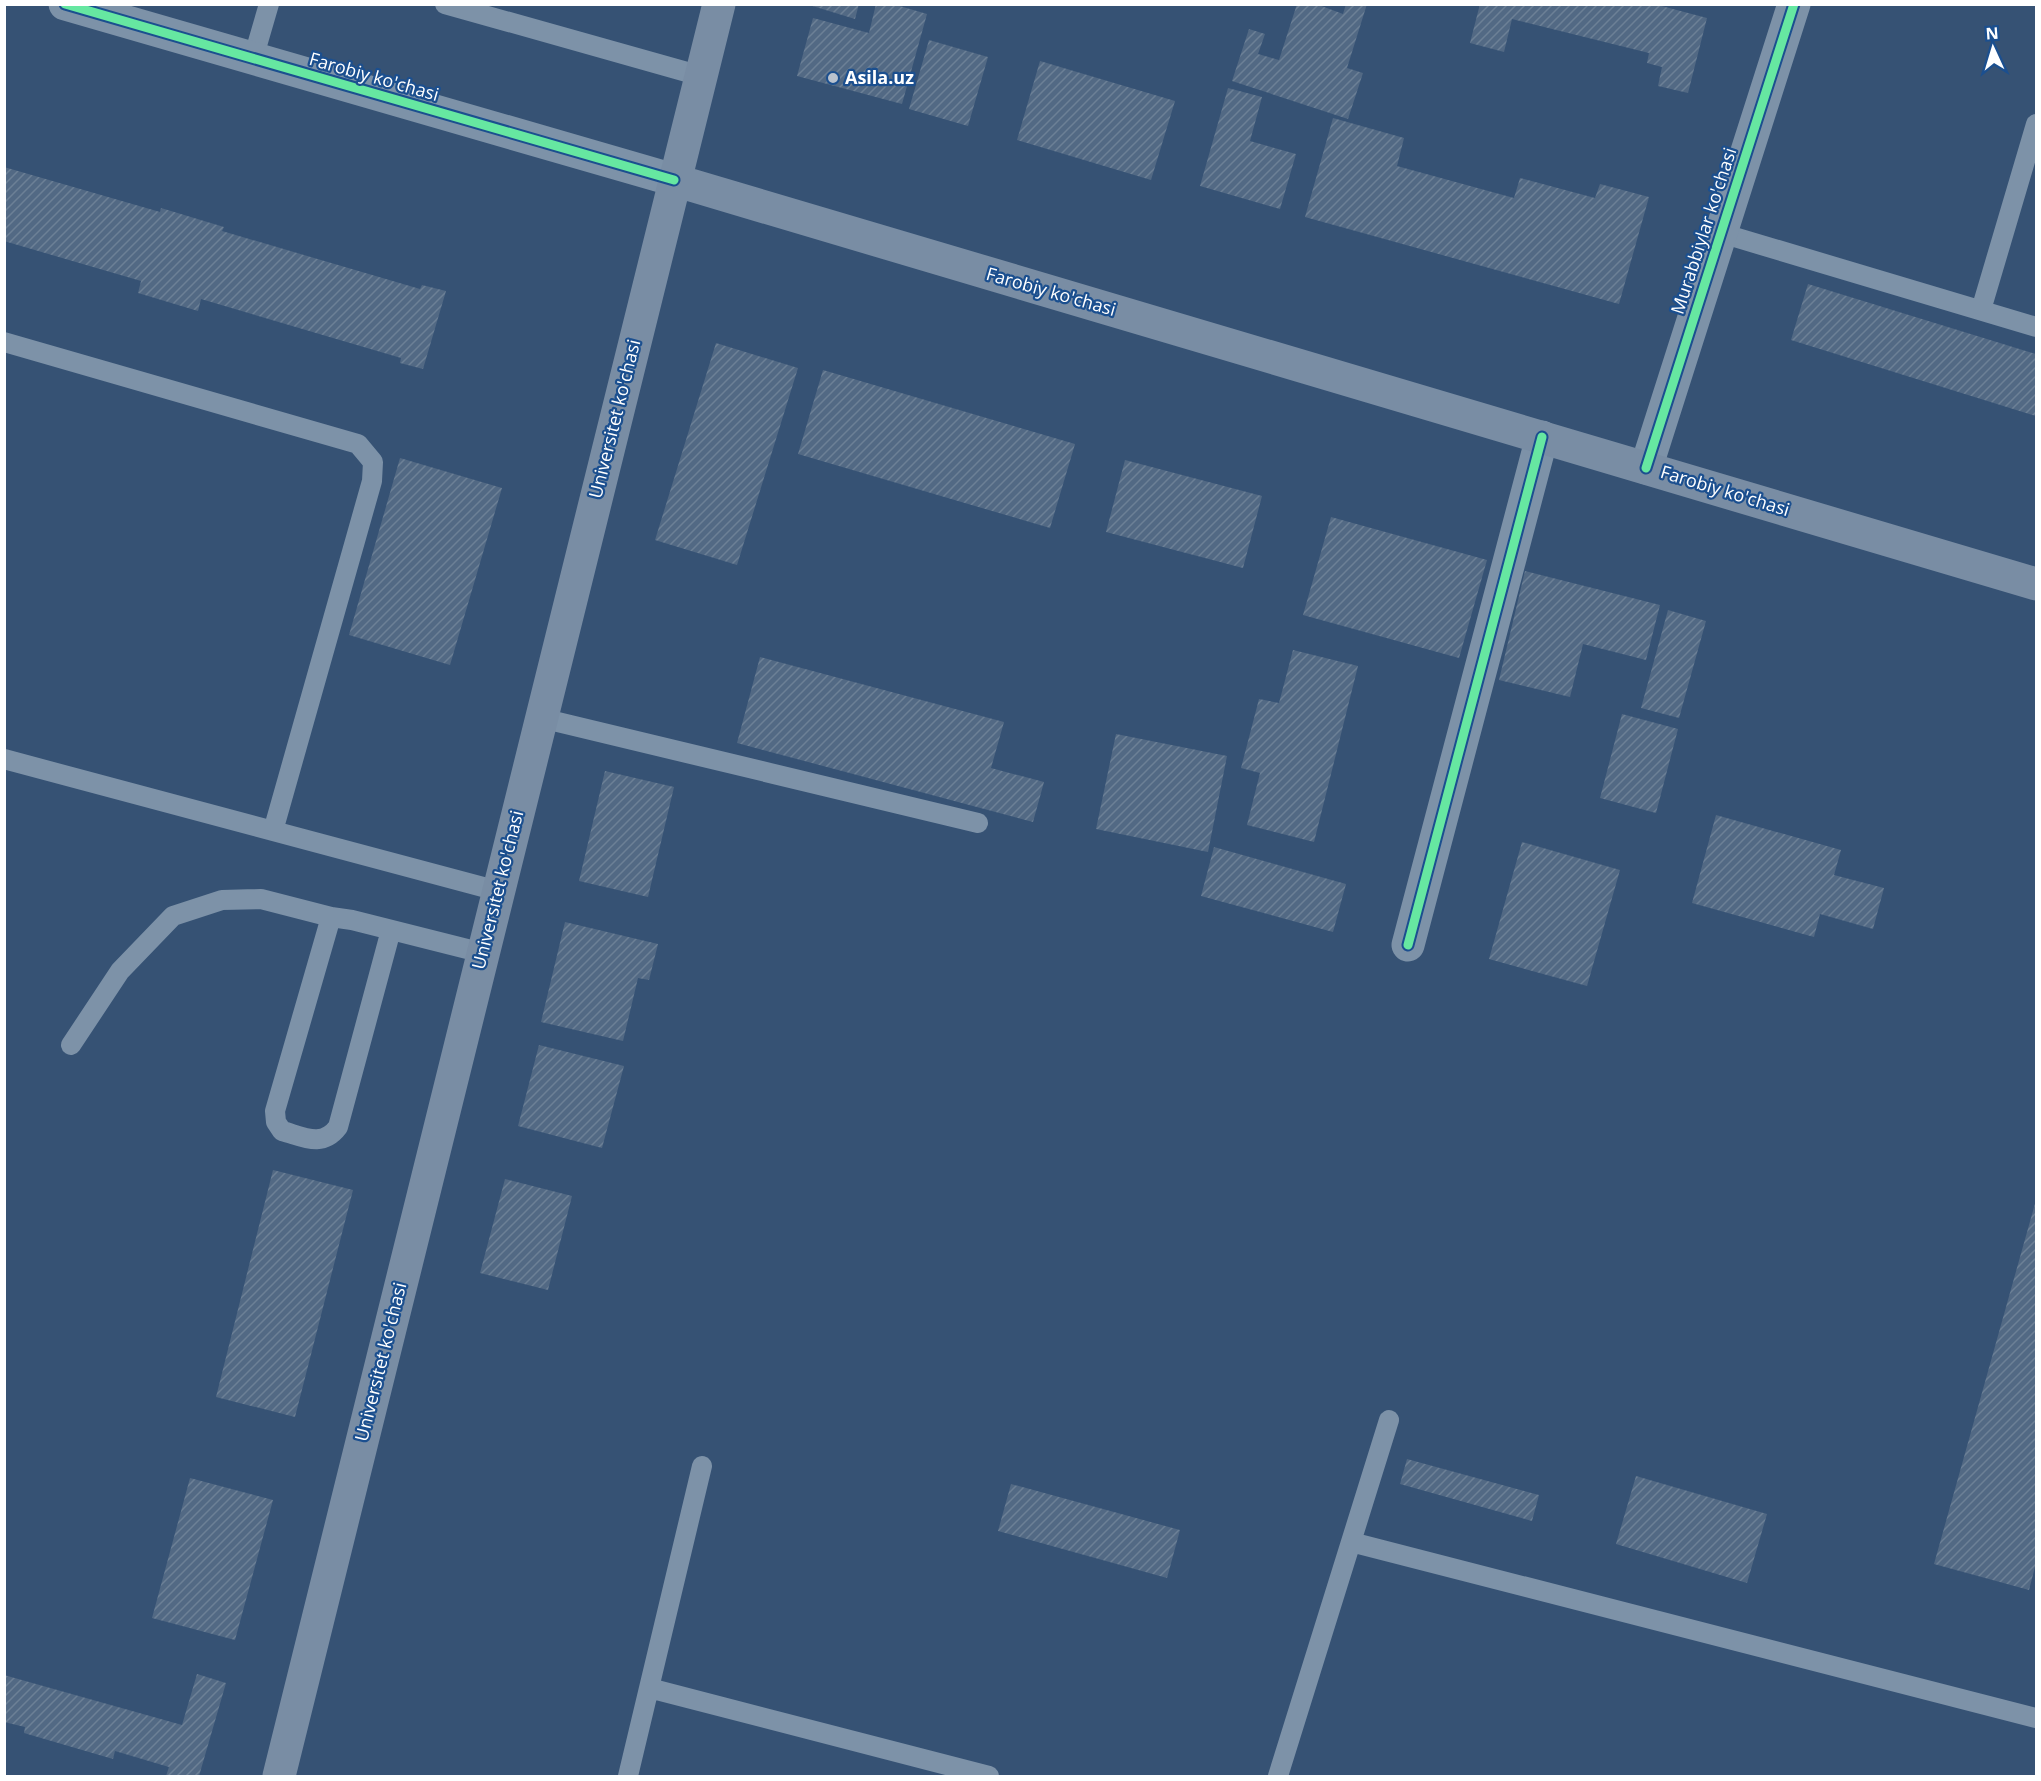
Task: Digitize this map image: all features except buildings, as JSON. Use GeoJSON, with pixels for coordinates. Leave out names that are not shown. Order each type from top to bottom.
{"type":"FeatureCollection","features":[{"type":"Feature","properties":{"kind":"main road","name":"Universitet ko'chasi"},"geometry":{"type":"LineString","coordinates":[[279,1776],[716,5]]}},
{"type":"Feature","properties":{"kind":"main road","name":"Farobiy ko'chasi"},"geometry":{"type":"LineString","coordinates":[[674,180],[2037,584]]}},
{"type":"Feature","properties":{"kind":"street","name":"Farobiy ko'chasi"},"geometry":{"type":"LineString","coordinates":[[65,4],[674,180]]}},
{"type":"Feature","properties":{"kind":"street","name":"Murabbiylar ko'chasi"},"geometry":{"type":"LineString","coordinates":[[1646,468],[1794,4]]}},
{"type":"Feature","properties":{"kind":"street"},"geometry":{"type":"LineString","coordinates":[[1408,945],[1542,437]]}},
{"type":"Feature","properties":{"kind":"lane"},"geometry":{"type":"LineString","coordinates":[[253,59],[269,4]]}},
{"type":"Feature","properties":{"kind":"lane"},"geometry":{"type":"LineString","coordinates":[[445,4],[700,76]]}},
{"type":"Feature","properties":{"kind":"lane"},"geometry":{"type":"LineString","coordinates":[[1981,310],[2037,124]]}},
{"type":"Feature","properties":{"kind":"lane"},"geometry":{"type":"LineString","coordinates":[[1721,233],[2037,327]]}},
{"type":"Feature","properties":{"kind":"lane"},"geometry":{"type":"LineString","coordinates":[[4,342],[358,444],[373,462],[372,481],[273,831]]}},
{"type":"Feature","properties":{"kind":"lane"},"geometry":{"type":"LineString","coordinates":[[541,718],[978,824]]}},
{"type":"Feature","properties":{"kind":"lane"},"geometry":{"type":"LineString","coordinates":[[4,759],[498,891]]}},
{"type":"Feature","properties":{"kind":"lane"},"geometry":{"type":"LineString","coordinates":[[71,1045],[120,970],[173,916],[222,900],[261,899],[483,953]]}},
{"type":"Feature","properties":{"kind":"lane"},"geometry":{"type":"LineString","coordinates":[[331,917],[275,1111],[276,1122],[282,1131],[320,1141],[331,1137],[338,1127],[391,930]]}},
{"type":"Feature","properties":{"kind":"lane"},"geometry":{"type":"LineString","coordinates":[[1278,1776],[1389,1420]]}},
{"type":"Feature","properties":{"kind":"lane"},"geometry":{"type":"LineString","coordinates":[[628,1776],[702,1466]]}},
{"type":"Feature","properties":{"kind":"lane"},"geometry":{"type":"LineString","coordinates":[[1351,1542],[2037,1718]]}},
{"type":"Feature","properties":{"kind":"lane"},"geometry":{"type":"LineString","coordinates":[[649,1688],[989,1776]]}},
{"type":"Feature","properties":{"kind":"cycle path"},"geometry":{"type":"LineString","coordinates":[[65,4],[674,180]]}},
{"type":"Feature","properties":{"kind":"cycle path"},"geometry":{"type":"LineString","coordinates":[[1646,468],[1794,4]]}},
{"type":"Feature","properties":{"kind":"cycle path"},"geometry":{"type":"LineString","coordinates":[[1408,945],[1542,437]]}},
{"type":"Feature","properties":{"kind":"place","name":"Asila.uz"},"geometry":{"type":"Point","coordinates":[833,78]}}]}
